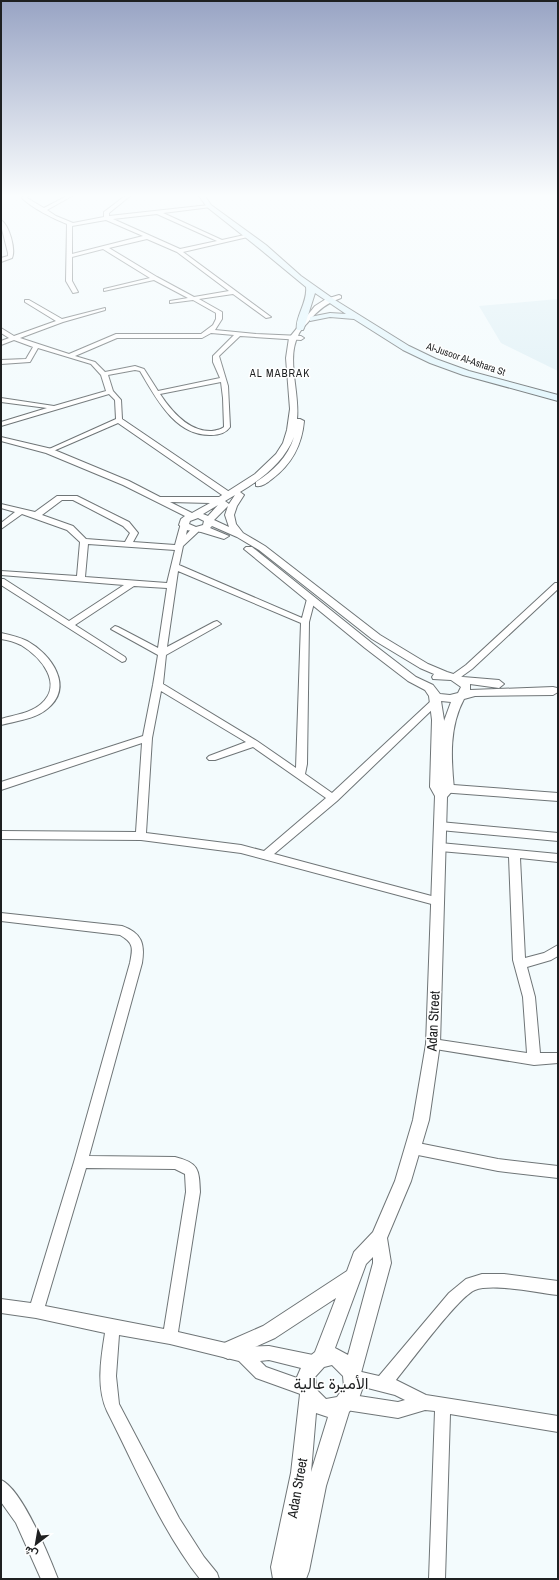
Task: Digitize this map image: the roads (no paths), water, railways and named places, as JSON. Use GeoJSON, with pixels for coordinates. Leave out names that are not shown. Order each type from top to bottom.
{"type":"FeatureCollection","features":[{"type":"Feature","properties":{"kind":"main road","name":"Al-Jusoor Al-Ashara St"},"geometry":{"type":"LineString","coordinates":[[290,270],[310,286],[435,354],[485,372],[558,392]]}},
{"type":"Feature","properties":{"kind":"main road","name":"Al-Jusoor Al-Ashara St"},"geometry":{"type":"LineString","coordinates":[[298,270],[362,320],[406,348],[433,361],[481,377],[558,398]]}},
{"type":"Feature","properties":{"kind":"main road"},"geometry":{"type":"LineString","coordinates":[[300,328],[302,317],[310,299],[310,286]]}},
{"type":"Feature","properties":{"kind":"main road"},"geometry":{"type":"LineString","coordinates":[[313,319],[324,316],[338,315],[362,320]]}},
{"type":"Feature","properties":{"kind":"street"},"geometry":{"type":"LineString","coordinates":[[69,270],[69,281],[76,292]]}},
{"type":"Feature","properties":{"kind":"street"},"geometry":{"type":"LineString","coordinates":[[69,356],[116,336],[192,338],[202,336],[211,331],[220,314],[209,305],[192,299],[141,270]]}},
{"type":"Feature","properties":{"kind":"street"},"geometry":{"type":"LineString","coordinates":[[203,270],[268,317]]}},
{"type":"Feature","properties":{"kind":"street"},"geometry":{"type":"LineString","coordinates":[[106,290],[155,278]]}},
{"type":"Feature","properties":{"kind":"street"},"geometry":{"type":"LineString","coordinates":[[172,302],[234,292]]}},
{"type":"Feature","properties":{"kind":"street"},"geometry":{"type":"LineString","coordinates":[[209,296],[206,300],[209,305]]}},
{"type":"Feature","properties":{"kind":"street"},"geometry":{"type":"LineString","coordinates":[[1,506],[36,515],[70,528],[84,541],[178,547],[204,525],[222,505],[240,496],[281,468],[294,451],[300,427],[300,398],[296,365],[297,338],[321,309],[335,299]]}},
{"type":"Feature","properties":{"kind":"street"},"geometry":{"type":"LineString","coordinates":[[141,836],[147,738],[158,685],[170,586],[178,547],[189,519],[263,473],[286,444],[292,430],[293,391],[289,366],[300,328],[322,302],[335,299]]}},
{"type":"Feature","properties":{"kind":"street"},"geometry":{"type":"LineString","coordinates":[[28,301],[61,321]]}},
{"type":"Feature","properties":{"kind":"street"},"geometry":{"type":"LineString","coordinates":[[1,342],[61,321],[103,309]]}},
{"type":"Feature","properties":{"kind":"street"},"geometry":{"type":"LineString","coordinates":[[1,330],[13,338],[93,364],[104,374],[110,392],[118,400],[119,420]]}},
{"type":"Feature","properties":{"kind":"street"},"geometry":{"type":"LineString","coordinates":[[211,331],[238,335],[297,338]]}},
{"type":"Feature","properties":{"kind":"street"},"geometry":{"type":"LineString","coordinates":[[104,374],[135,368],[142,370],[157,394],[173,415],[189,428],[203,433],[220,432],[227,427],[228,398],[224,379],[215,360],[216,356],[238,335]]}},
{"type":"Feature","properties":{"kind":"street"},"geometry":{"type":"LineString","coordinates":[[1,362],[28,361],[36,346]]}},
{"type":"Feature","properties":{"kind":"street"},"geometry":{"type":"LineString","coordinates":[[157,394],[224,379]]}},
{"type":"Feature","properties":{"kind":"street"},"geometry":{"type":"LineString","coordinates":[[1,424],[53,407],[110,392]]}},
{"type":"Feature","properties":{"kind":"street"},"geometry":{"type":"LineString","coordinates":[[1,400],[53,407]]}},
{"type":"Feature","properties":{"kind":"street"},"geometry":{"type":"LineString","coordinates":[[119,420],[228,495]]}},
{"type":"Feature","properties":{"kind":"street"},"geometry":{"type":"LineString","coordinates":[[49,451],[119,420]]}},
{"type":"Feature","properties":{"kind":"street"},"geometry":{"type":"LineString","coordinates":[[1,439],[49,451],[126,483],[168,506],[171,511],[189,519],[202,516],[204,525],[247,548],[432,695],[446,699],[486,691],[555,692]]}},
{"type":"Feature","properties":{"kind":"street"},"geometry":{"type":"LineString","coordinates":[[240,496],[233,503],[229,516],[232,526],[240,535],[278,560],[376,637],[424,666],[453,678],[466,688],[461,696]]}},
{"type":"Feature","properties":{"kind":"street"},"geometry":{"type":"LineString","coordinates":[[36,515],[60,498],[74,498],[126,524],[134,533],[128,544]]}},
{"type":"Feature","properties":{"kind":"street"},"geometry":{"type":"LineString","coordinates":[[154,498],[219,500]]}},
{"type":"Feature","properties":{"kind":"street"},"geometry":{"type":"LineString","coordinates":[[1,527],[21,511]]}},
{"type":"Feature","properties":{"kind":"street"},"geometry":{"type":"LineString","coordinates":[[189,519],[188,528],[204,525],[240,535]]}},
{"type":"Feature","properties":{"kind":"street"},"geometry":{"type":"LineString","coordinates":[[81,578],[84,541]]}},
{"type":"Feature","properties":{"kind":"street"},"geometry":{"type":"LineString","coordinates":[[174,566],[305,622]]}},
{"type":"Feature","properties":{"kind":"street"},"geometry":{"type":"LineString","coordinates":[[1,573],[170,586]]}},
{"type":"Feature","properties":{"kind":"street"},"geometry":{"type":"LineString","coordinates":[[1,581],[70,624],[122,659]]}},
{"type":"Feature","properties":{"kind":"street"},"geometry":{"type":"LineString","coordinates":[[70,624],[132,583]]}},
{"type":"Feature","properties":{"kind":"street"},"geometry":{"type":"LineString","coordinates":[[453,678],[469,667],[558,585]]}},
{"type":"Feature","properties":{"kind":"street"},"geometry":{"type":"LineString","coordinates":[[300,774],[302,753],[305,622],[311,599]]}},
{"type":"Feature","properties":{"kind":"street"},"geometry":{"type":"LineString","coordinates":[[162,654],[217,624]]}},
{"type":"Feature","properties":{"kind":"street"},"geometry":{"type":"LineString","coordinates":[[115,629],[162,654]]}},
{"type":"Feature","properties":{"kind":"street"},"geometry":{"type":"LineString","coordinates":[[1,636],[26,644],[38,653],[57,680],[57,689],[44,706],[31,713],[1,722]]}},
{"type":"Feature","properties":{"kind":"street"},"geometry":{"type":"LineString","coordinates":[[266,855],[333,798],[432,695],[432,679],[453,678],[532,687],[555,692]]}},
{"type":"Feature","properties":{"kind":"street"},"geometry":{"type":"LineString","coordinates":[[158,685],[254,742],[333,798]]}},
{"type":"Feature","properties":{"kind":"street","name":"Adan Street"},"geometry":{"type":"LineString","coordinates":[[432,695],[438,720],[438,742],[442,791]]}},
{"type":"Feature","properties":{"kind":"street","name":"Adan Street"},"geometry":{"type":"LineString","coordinates":[[317,1360],[354,1276],[360,1258],[379,1238],[403,1181],[421,1120],[433,1044],[439,902],[440,826],[448,718],[461,696]]}},
{"type":"Feature","properties":{"kind":"street"},"geometry":{"type":"LineString","coordinates":[[1,786],[147,738]]}},
{"type":"Feature","properties":{"kind":"street"},"geometry":{"type":"LineString","coordinates":[[212,758],[254,742]]}},
{"type":"Feature","properties":{"kind":"street"},"geometry":{"type":"LineString","coordinates":[[442,791],[558,797]]}},
{"type":"Feature","properties":{"kind":"street"},"geometry":{"type":"LineString","coordinates":[[440,826],[558,837]]}},
{"type":"Feature","properties":{"kind":"street"},"geometry":{"type":"LineString","coordinates":[[1,835],[141,836],[241,848],[439,902]]}},
{"type":"Feature","properties":{"kind":"street"},"geometry":{"type":"LineString","coordinates":[[440,847],[558,858]]}},
{"type":"Feature","properties":{"kind":"street"},"geometry":{"type":"LineString","coordinates":[[514,854],[520,964],[529,997],[534,1059]]}},
{"type":"Feature","properties":{"kind":"street"},"geometry":{"type":"LineString","coordinates":[[1,917],[122,931],[136,941],[138,948],[136,963],[81,1162],[36,1311]]}},
{"type":"Feature","properties":{"kind":"street"},"geometry":{"type":"LineString","coordinates":[[520,964],[547,957],[558,950]]}},
{"type":"Feature","properties":{"kind":"street"},"geometry":{"type":"LineString","coordinates":[[433,1044],[534,1059],[558,1058]]}},
{"type":"Feature","properties":{"kind":"street"},"geometry":{"type":"LineString","coordinates":[[413,1148],[498,1165],[558,1172]]}},
{"type":"Feature","properties":{"kind":"street"},"geometry":{"type":"LineString","coordinates":[[81,1162],[175,1163],[183,1165],[192,1171],[193,1192],[170,1337]]}},
{"type":"Feature","properties":{"kind":"street","name":"Adan Street"},"geometry":{"type":"LineString","coordinates":[[353,1375],[382,1262],[379,1238]]}},
{"type":"Feature","properties":{"kind":"street"},"geometry":{"type":"LineString","coordinates":[[236,1352],[270,1332],[354,1276]]}},
{"type":"Feature","properties":{"kind":"street"},"geometry":{"type":"LineString","coordinates":[[382,1385],[454,1298],[464,1289],[473,1284],[482,1282],[501,1282],[558,1288]]}},
{"type":"Feature","properties":{"kind":"street"},"geometry":{"type":"LineString","coordinates":[[1,1306],[36,1311],[170,1337],[236,1352],[269,1353],[317,1360],[333,1356],[344,1362],[353,1375],[353,1391],[344,1404]]}},
{"type":"Feature","properties":{"kind":"street"},"geometry":{"type":"LineString","coordinates":[[113,1327],[107,1387],[112,1406],[173,1524],[198,1563],[212,1579]]}},
{"type":"Feature","properties":{"kind":"street"},"geometry":{"type":"LineString","coordinates":[[236,1352],[261,1373],[308,1392]]}},
{"type":"Feature","properties":{"kind":"street"},"geometry":{"type":"LineString","coordinates":[[317,1360],[308,1370],[306,1379],[308,1392],[315,1403],[323,1408],[333,1409],[344,1404],[398,1410],[425,1402]]}},
{"type":"Feature","properties":{"kind":"street"},"geometry":{"type":"LineString","coordinates":[[353,1375],[382,1385],[397,1388],[425,1402],[558,1424]]}},
{"type":"Feature","properties":{"kind":"street","name":"Adan Street"},"geometry":{"type":"LineString","coordinates":[[283,1579],[281,1567],[301,1473],[308,1392]]}},
{"type":"Feature","properties":{"kind":"street","name":"Adan Street"},"geometry":{"type":"LineString","coordinates":[[296,1579],[300,1571],[316,1486],[344,1404]]}},
{"type":"Feature","properties":{"kind":"street"},"geometry":{"type":"LineString","coordinates":[[437,1579],[443,1405]]}},
{"type":"Feature","properties":{"kind":"street"},"geometry":{"type":"LineString","coordinates":[[1,1488],[22,1518],[50,1579]]}},
{"type":"Feature","properties":{"kind":"district","name":"AL MABRAK"},"geometry":{"type":"Point","coordinates":[280,373]}},
{"type":"Feature","properties":{"kind":"district","name":"الأميرة عالية"},"geometry":{"type":"Point","coordinates":[331,1383]}}]}
